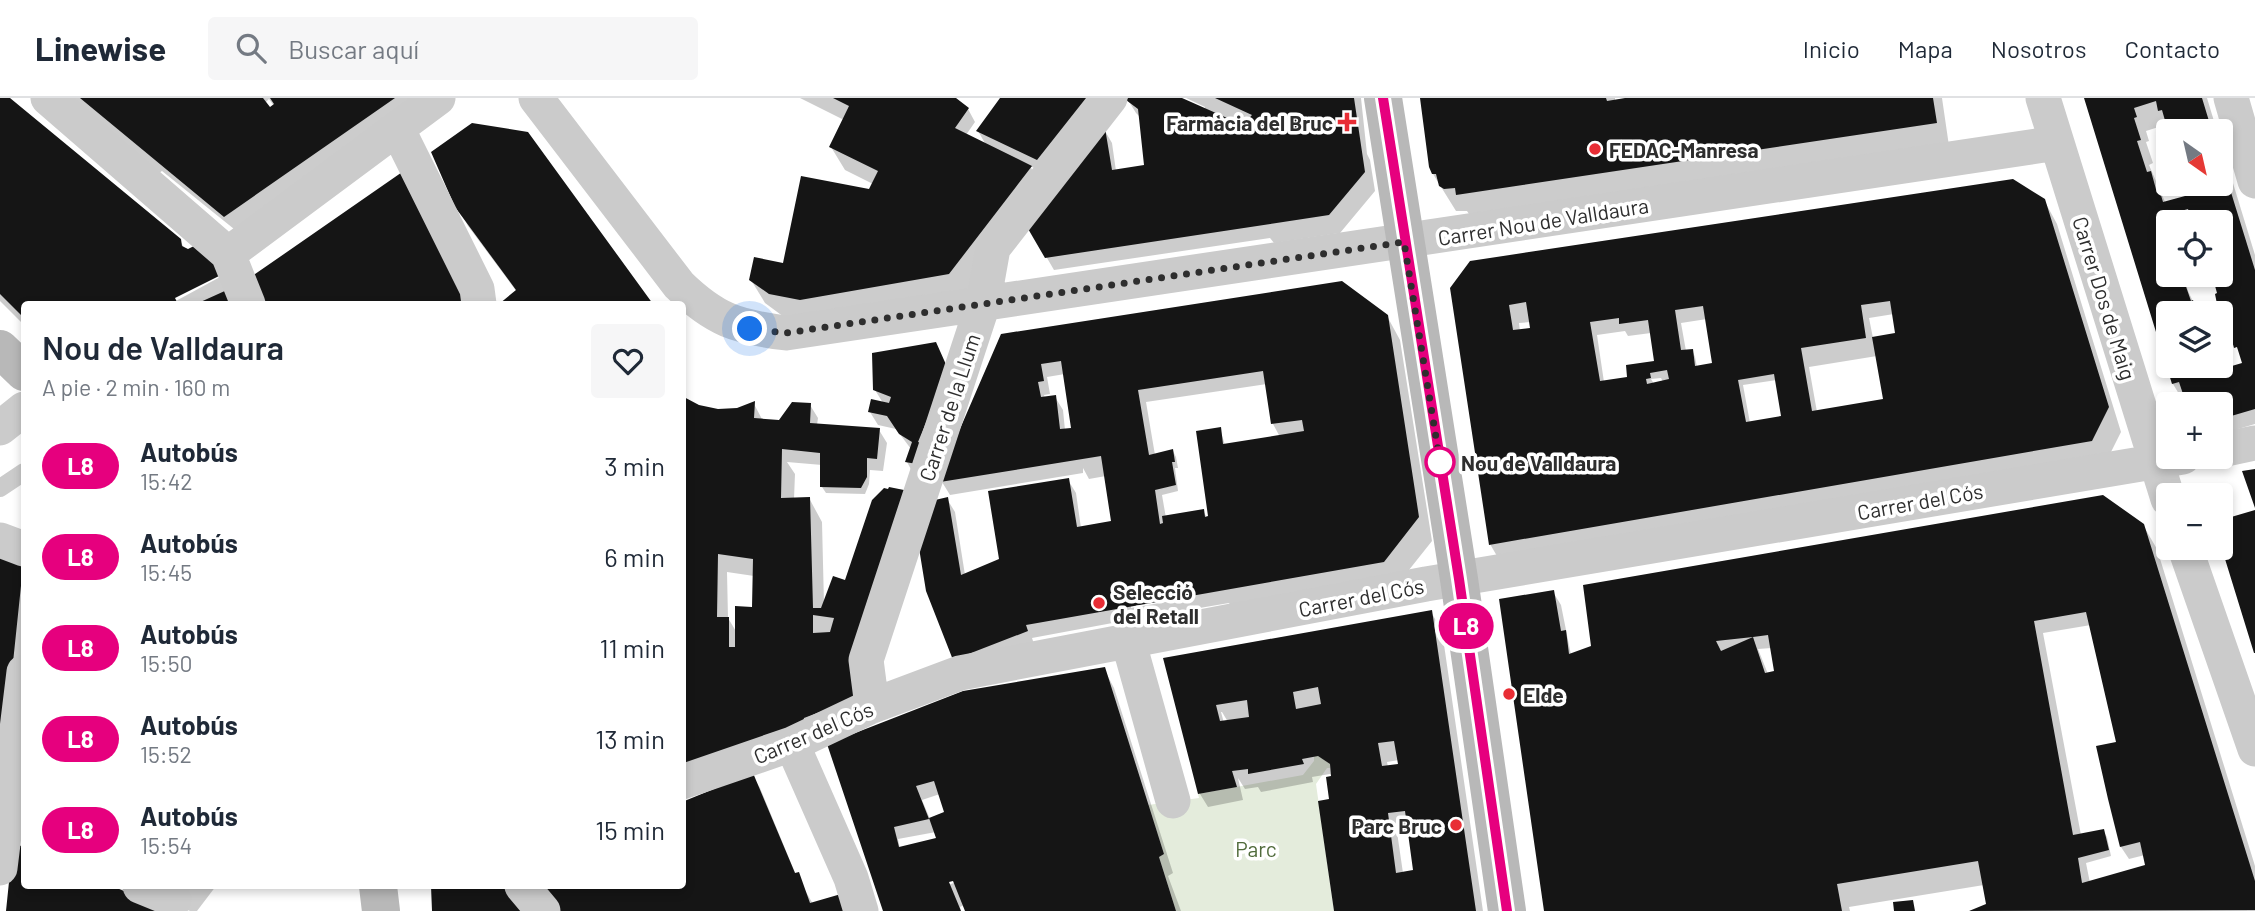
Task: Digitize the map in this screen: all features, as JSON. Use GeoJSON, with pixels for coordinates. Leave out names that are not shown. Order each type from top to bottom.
{"type":"FeatureCollection","features":[{"type":"Feature","properties":{"kind":"street"},"geometry":{"type":"LineString","coordinates":[[48,98],[228,254],[246,301]]}},
{"type":"Feature","properties":{"kind":"street"},"geometry":{"type":"LineString","coordinates":[[228,254],[438,98]]}},
{"type":"Feature","properties":{"kind":"street","name":"Carrer Nou de Valldaura"},"geometry":{"type":"LineString","coordinates":[[536,98],[679,285],[701,306],[750,329],[786,333],[2057,143]]}},
{"type":"Feature","properties":{"kind":"street","name":"Carrer de la Llum"},"geometry":{"type":"LineString","coordinates":[[872,706],[866,660],[983,304],[993,248],[1110,98]]}},
{"type":"Feature","properties":{"kind":"street"},"geometry":{"type":"LineString","coordinates":[[1383,98],[1459,579],[1507,911]]}},
{"type":"Feature","properties":{"kind":"street","name":"Carrer Dos de Maig"},"geometry":{"type":"LineString","coordinates":[[2043,98],[2156,422]]}},
{"type":"Feature","properties":{"kind":"street"},"geometry":{"type":"LineString","coordinates":[[2231,98],[2255,181]]}},
{"type":"Feature","properties":{"kind":"street"},"geometry":{"type":"LineString","coordinates":[[397,128],[477,289],[479,301]]}},
{"type":"Feature","properties":{"kind":"street"},"geometry":{"type":"LineString","coordinates":[[0,349],[21,369]]}},
{"type":"Feature","properties":{"kind":"street"},"geometry":{"type":"LineString","coordinates":[[0,428],[21,411]]}},
{"type":"Feature","properties":{"kind":"street"},"geometry":{"type":"LineString","coordinates":[[2233,448],[2255,443]]}},
{"type":"Feature","properties":{"kind":"street","name":"Carrer del Cós"},"geometry":{"type":"LineString","coordinates":[[686,781],[792,744],[872,706],[960,673],[1459,579],[2156,461]]}},
{"type":"Feature","properties":{"kind":"street"},"geometry":{"type":"LineString","coordinates":[[0,540],[21,548]]}},
{"type":"Feature","properties":{"kind":"street"},"geometry":{"type":"LineString","coordinates":[[2189,560],[2255,749]]}},
{"type":"Feature","properties":{"kind":"street"},"geometry":{"type":"LineString","coordinates":[[1128,640],[1173,801]]}},
{"type":"Feature","properties":{"kind":"street"},"geometry":{"type":"LineString","coordinates":[[0,868],[10,833],[21,706]]}},
{"type":"Feature","properties":{"kind":"street"},"geometry":{"type":"LineString","coordinates":[[792,744],[851,878],[861,911]]}},
{"type":"Feature","properties":{"kind":"street"},"geometry":{"type":"LineString","coordinates":[[147,889],[174,900]]}},
{"type":"Feature","properties":{"kind":"street"},"geometry":{"type":"LineString","coordinates":[[378,889],[381,911]]}},
{"type":"Feature","properties":{"kind":"street"},"geometry":{"type":"LineString","coordinates":[[525,889],[543,911]]}},
{"type":"Feature","properties":{"kind":"lane"},"geometry":{"type":"LineString","coordinates":[[0,488],[21,474]]}},
{"type":"Feature","properties":{"kind":"green space","name":"Parc"},"geometry":{"type":"Polygon","coordinates":[[[1314,756],[1330,764],[1330,768],[1327,768],[1316,784],[1334,911],[1176,911],[1159,857],[1164,854],[1148,805],[1199,798],[1198,794],[1303,775],[1314,761],[1314,756]]]}},
{"type":"Feature","properties":{"kind":"building"},"geometry":{"type":"Polygon","coordinates":[[[0,98],[10,98],[181,239],[182,246],[188,249],[200,243],[221,275],[175,298],[176,301],[21,301],[21,315],[0,294],[0,98]]]}},
{"type":"Feature","properties":{"kind":"building"},"geometry":{"type":"Polygon","coordinates":[[[80,98],[263,98],[270,107],[274,104],[270,98],[395,98],[224,217],[80,98]]]}},
{"type":"Feature","properties":{"kind":"building"},"geometry":{"type":"Polygon","coordinates":[[[833,98],[956,98],[969,108],[955,128],[1032,166],[949,274],[800,300],[769,294],[749,280],[754,257],[783,263],[801,176],[869,189],[878,171],[829,147],[849,106],[833,98]]]}},
{"type":"Feature","properties":{"kind":"building"},"geometry":{"type":"Polygon","coordinates":[[[1000,98],[1086,98],[1037,160],[976,131],[1000,98]]]}},
{"type":"Feature","properties":{"kind":"building"},"geometry":{"type":"Polygon","coordinates":[[[1182,98],[1243,125],[1252,115],[1215,98],[1354,98],[1365,172],[1329,215],[1045,258],[1027,227],[1105,128],[1112,170],[1144,165],[1138,109],[1126,100],[1182,98]]]}},
{"type":"Feature","properties":{"kind":"building","name":"FEDAC-Manresa"},"geometry":{"type":"Polygon","coordinates":[[[1420,98],[1606,98],[1607,101],[1625,98],[1933,98],[1937,123],[1456,195],[1455,188],[1444,189],[1439,186],[1436,174],[1432,174],[1429,167],[1420,98]]]}},
{"type":"Feature","properties":{"kind":"building"},"geometry":{"type":"Polygon","coordinates":[[[2084,98],[2202,98],[2208,119],[2165,119],[2162,110],[2158,111],[2156,101],[2134,108],[2137,117],[2134,118],[2141,140],[2137,141],[2147,172],[2151,171],[2156,196],[2161,196],[2163,202],[2185,196],[2232,196],[2255,270],[2255,409],[2233,415],[2233,392],[2182,392],[2179,382],[2172,384],[2170,378],[2233,378],[2233,366],[2242,363],[2237,347],[2234,348],[2233,344],[2233,301],[2216,301],[2215,294],[2215,287],[2233,287],[2233,210],[2156,210],[2156,287],[2186,287],[2191,301],[2156,301],[2156,332],[2084,98]]]}},
{"type":"Feature","properties":{"kind":"building"},"geometry":{"type":"Polygon","coordinates":[[[472,123],[528,132],[651,301],[503,301],[516,290],[455,207],[431,152],[472,123]]]}},
{"type":"Feature","properties":{"kind":"building"},"geometry":{"type":"Polygon","coordinates":[[[408,168],[468,299],[259,301],[248,279],[408,168]]]}},
{"type":"Feature","properties":{"kind":"building"},"geometry":{"type":"Polygon","coordinates":[[[2013,179],[2045,199],[2109,407],[2092,441],[1489,545],[1450,288],[1470,261],[2013,179]],[[1890,301],[1861,305],[1866,338],[1801,348],[1812,411],[1883,399],[1872,337],[1895,333],[1890,301]],[[1526,302],[1509,305],[1513,330],[1530,328],[1526,302]],[[1703,306],[1675,310],[1681,350],[1693,349],[1695,366],[1712,363],[1703,306]],[[1619,318],[1590,322],[1600,381],[1627,377],[1626,365],[1654,361],[1648,320],[1619,324],[1619,318]],[[1667,370],[1650,373],[1651,378],[1646,379],[1647,384],[1669,379],[1667,370]],[[1774,374],[1738,380],[1746,422],[1781,416],[1774,374]]]}},
{"type":"Feature","properties":{"kind":"building"},"geometry":{"type":"Polygon","coordinates":[[[1342,281],[1388,315],[1419,517],[1384,562],[1026,625],[1028,631],[953,660],[926,591],[919,548],[935,500],[948,497],[961,575],[999,559],[988,491],[1069,478],[1077,527],[1111,521],[1101,456],[940,482],[1001,334],[1342,281]],[[1061,361],[1041,364],[1044,381],[1038,382],[1041,397],[1056,395],[1060,429],[1071,428],[1061,361]],[[1263,371],[1138,390],[1149,455],[1173,449],[1176,485],[1155,490],[1160,524],[1163,523],[1162,516],[1204,509],[1205,517],[1208,516],[1196,431],[1221,427],[1223,444],[1304,431],[1302,420],[1271,424],[1263,371]]]}},
{"type":"Feature","properties":{"kind":"building"},"geometry":{"type":"Polygon","coordinates":[[[227,290],[232,301],[203,301],[227,290]]]}},
{"type":"Feature","properties":{"kind":"building"},"geometry":{"type":"Polygon","coordinates":[[[936,342],[948,369],[918,442],[923,444],[917,464],[905,462],[912,442],[899,434],[887,416],[868,412],[871,399],[889,403],[891,397],[873,390],[872,353],[936,342]]]}},
{"type":"Feature","properties":{"kind":"building"},"geometry":{"type":"Polygon","coordinates":[[[686,398],[699,405],[718,409],[737,408],[755,401],[754,418],[779,420],[792,402],[811,403],[810,423],[880,428],[877,459],[867,458],[867,477],[861,488],[820,487],[820,453],[782,449],[781,498],[810,497],[813,608],[821,608],[833,576],[845,580],[872,500],[884,488],[909,491],[862,696],[804,718],[803,722],[686,770],[686,398]],[[718,554],[717,617],[729,617],[729,647],[735,647],[735,606],[752,607],[753,559],[718,554]],[[813,615],[813,633],[830,632],[834,618],[813,615]]]}},
{"type":"Feature","properties":{"kind":"building"},"geometry":{"type":"Polygon","coordinates":[[[2255,469],[2255,508],[2242,471],[2255,469]]]}},
{"type":"Feature","properties":{"kind":"building"},"geometry":{"type":"Polygon","coordinates":[[[2103,495],[2144,524],[2255,881],[2255,910],[1969,911],[1986,904],[1978,861],[1837,884],[1842,911],[1544,911],[1499,599],[1554,590],[1561,631],[1566,630],[1569,654],[1591,646],[1583,585],[2103,495]],[[2086,612],[2034,621],[2073,835],[2104,829],[2109,850],[2078,858],[2082,883],[2145,865],[2140,842],[2120,847],[2108,799],[2096,746],[2116,742],[2086,612]],[[1768,635],[1753,637],[1765,673],[1774,671],[1768,635]],[[1753,637],[1716,641],[1721,651],[1753,637]]]}},
{"type":"Feature","properties":{"kind":"building"},"geometry":{"type":"Polygon","coordinates":[[[2255,510],[2255,653],[2225,560],[2233,560],[2233,516],[2255,510]]]}},
{"type":"Feature","properties":{"kind":"building"},"geometry":{"type":"Polygon","coordinates":[[[0,555],[21,557],[21,586],[0,768],[0,555]]]}},
{"type":"Feature","properties":{"kind":"building"},"geometry":{"type":"Polygon","coordinates":[[[1432,610],[1476,911],[1334,911],[1318,801],[1329,799],[1326,777],[1331,776],[1330,764],[1318,756],[1302,759],[1304,764],[1248,774],[1248,769],[1232,771],[1237,787],[1198,794],[1163,658],[1432,610]],[[1318,687],[1293,692],[1296,709],[1321,704],[1318,687]],[[1247,700],[1216,705],[1220,721],[1249,717],[1247,700]],[[1394,741],[1378,743],[1382,766],[1398,764],[1394,741]],[[1405,811],[1388,813],[1396,873],[1413,870],[1405,811]]]}},
{"type":"Feature","properties":{"kind":"building"},"geometry":{"type":"Polygon","coordinates":[[[1105,667],[1164,854],[1159,857],[1176,911],[965,911],[953,881],[949,882],[961,911],[883,911],[827,744],[963,691],[1105,667]],[[934,781],[916,786],[929,819],[894,827],[899,847],[936,838],[929,818],[944,812],[934,781]]]}},
{"type":"Feature","properties":{"kind":"building"},"geometry":{"type":"Polygon","coordinates":[[[753,773],[795,873],[799,872],[810,903],[841,894],[849,911],[555,911],[537,889],[686,889],[686,800],[753,773]]]}},
{"type":"Feature","properties":{"kind":"building"},"geometry":{"type":"Polygon","coordinates":[[[13,843],[21,846],[21,889],[119,889],[169,911],[6,911],[13,843]]]}},
{"type":"Feature","properties":{"kind":"building"},"geometry":{"type":"Polygon","coordinates":[[[431,889],[511,889],[528,911],[432,911],[431,889]]]}},
{"type":"Feature","properties":{"kind":"building"},"geometry":{"type":"Polygon","coordinates":[[[1913,900],[1915,911],[1894,911],[1893,902],[1913,900]]]}},
{"type":"Feature","properties":{"kind":"bus line","name":"L8"},"geometry":{"type":"LineString","coordinates":[[1383,98],[1459,579],[1507,911]]}},
{"type":"Feature","properties":{"kind":"place","name":"Farmàcia del Bruc"},"geometry":{"type":"Point","coordinates":[1347,122]}},
{"type":"Feature","properties":{"kind":"place","name":"FEDAC-Manresa"},"geometry":{"type":"Point","coordinates":[1595,149]}},
{"type":"Feature","properties":{"kind":"place","name":"Nou de Valldaura"},"geometry":{"type":"Point","coordinates":[1440,462]}},
{"type":"Feature","properties":{"kind":"place","name":"Selecció del Retall"},"geometry":{"type":"Point","coordinates":[1099,603]}},
{"type":"Feature","properties":{"kind":"place","name":"Elde"},"geometry":{"type":"Point","coordinates":[1509,694]}},
{"type":"Feature","properties":{"kind":"place","name":"Parc Bruc"},"geometry":{"type":"Point","coordinates":[1456,825]}},
{"type":"Feature","properties":{"kind":"route"},"geometry":{"type":"LineString","coordinates":[[750,329],[786,333],[1404,242],[1440,462]]}}]}
